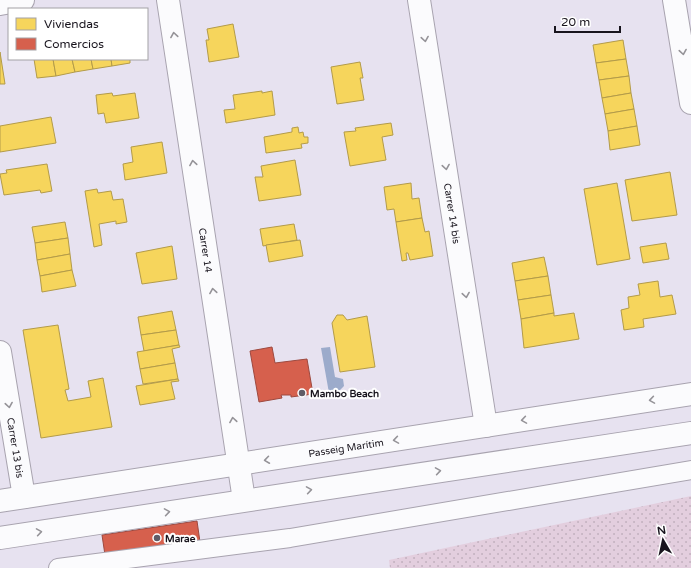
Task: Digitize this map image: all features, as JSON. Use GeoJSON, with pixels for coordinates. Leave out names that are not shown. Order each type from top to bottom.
{"type":"FeatureCollection","features":[{"type":"Feature","properties":{"kind":"street"},"geometry":{"type":"LineString","coordinates":[[0,4],[23,0]]}},
{"type":"Feature","properties":{"kind":"street","name":"Carrer 14"},"geometry":{"type":"LineString","coordinates":[[168,0],[240,464],[244,500]]}},
{"type":"Feature","properties":{"kind":"street","name":"Carrer 14 bis"},"geometry":{"type":"LineString","coordinates":[[419,0],[486,426]]}},
{"type":"Feature","properties":{"kind":"street"},"geometry":{"type":"LineString","coordinates":[[674,0],[691,103]]}},
{"type":"Feature","properties":{"kind":"street","name":"Carrer 13 bis"},"geometry":{"type":"LineString","coordinates":[[0,352],[24,496]]}},
{"type":"Feature","properties":{"kind":"street","name":"Passeig Marítim"},"geometry":{"type":"LineString","coordinates":[[0,501],[24,496],[691,394]]}},
{"type":"Feature","properties":{"kind":"street"},"geometry":{"type":"LineString","coordinates":[[0,538],[691,433]]}},
{"type":"Feature","properties":{"kind":"street"},"geometry":{"type":"LineString","coordinates":[[58,568],[290,538],[691,470]]}},
{"type":"Feature","properties":{"kind":"shaded area"},"geometry":{"type":"Polygon","coordinates":[[[691,496],[691,568],[390,568],[389,560],[691,496]]]}},
{"type":"Feature","properties":{"kind":"water"},"geometry":{"type":"Polygon","coordinates":[[[330,347],[335,377],[343,379],[344,386],[339,391],[329,393],[321,348],[330,347]]]}},
{"type":"Feature","properties":{"kind":"building: Viviendas"},"geometry":{"type":"Polygon","coordinates":[[[233,24],[239,57],[209,62],[206,40],[209,40],[207,29],[233,24]]]}},
{"type":"Feature","properties":{"kind":"building: Viviendas"},"geometry":{"type":"Polygon","coordinates":[[[623,40],[626,59],[596,63],[593,45],[623,40]]]}},
{"type":"Feature","properties":{"kind":"building: Viviendas"},"geometry":{"type":"Polygon","coordinates":[[[0,52],[5,84],[0,84],[0,52]]]}},
{"type":"Feature","properties":{"kind":"building: Viviendas"},"geometry":{"type":"Polygon","coordinates":[[[626,59],[629,76],[599,80],[596,63],[626,59]]]}},
{"type":"Feature","properties":{"kind":"building: Viviendas"},"geometry":{"type":"Polygon","coordinates":[[[34,60],[53,60],[56,76],[37,78],[34,60]]]}},
{"type":"Feature","properties":{"kind":"building: Viviendas"},"geometry":{"type":"Polygon","coordinates":[[[53,60],[72,60],[75,72],[56,76],[53,60]]]}},
{"type":"Feature","properties":{"kind":"building: Viviendas"},"geometry":{"type":"Polygon","coordinates":[[[72,60],[91,60],[93,69],[75,72],[72,60]]]}},
{"type":"Feature","properties":{"kind":"building: Viviendas"},"geometry":{"type":"Polygon","coordinates":[[[91,60],[111,60],[112,66],[93,69],[91,60]]]}},
{"type":"Feature","properties":{"kind":"building: Viviendas"},"geometry":{"type":"Polygon","coordinates":[[[111,60],[130,60],[130,63],[112,66],[111,60]]]}},
{"type":"Feature","properties":{"kind":"building: Viviendas"},"geometry":{"type":"Polygon","coordinates":[[[360,62],[363,78],[360,78],[364,100],[337,104],[331,67],[360,62]]]}},
{"type":"Feature","properties":{"kind":"building: Viviendas"},"geometry":{"type":"Polygon","coordinates":[[[629,76],[631,93],[602,98],[599,80],[629,76]]]}},
{"type":"Feature","properties":{"kind":"building: Viviendas"},"geometry":{"type":"Polygon","coordinates":[[[262,91],[262,93],[272,91],[275,115],[226,123],[224,110],[235,109],[233,95],[262,91]]]}},
{"type":"Feature","properties":{"kind":"building: Viviendas"},"geometry":{"type":"Polygon","coordinates":[[[112,93],[113,96],[135,93],[139,118],[106,123],[104,113],[98,114],[96,95],[112,93]]]}},
{"type":"Feature","properties":{"kind":"building: Viviendas"},"geometry":{"type":"Polygon","coordinates":[[[631,93],[634,109],[605,114],[602,98],[631,93]]]}},
{"type":"Feature","properties":{"kind":"building: Viviendas"},"geometry":{"type":"Polygon","coordinates":[[[634,109],[637,126],[608,131],[605,114],[634,109]]]}},
{"type":"Feature","properties":{"kind":"building: Viviendas"},"geometry":{"type":"Polygon","coordinates":[[[51,117],[56,143],[0,152],[0,126],[51,117]]]}},
{"type":"Feature","properties":{"kind":"building: Viviendas"},"geometry":{"type":"Polygon","coordinates":[[[391,123],[393,135],[382,137],[386,160],[350,166],[344,132],[356,131],[355,128],[391,123]]]}},
{"type":"Feature","properties":{"kind":"building: Viviendas"},"geometry":{"type":"Polygon","coordinates":[[[637,126],[640,145],[610,150],[608,131],[637,126]]]}},
{"type":"Feature","properties":{"kind":"building: Viviendas"},"geometry":{"type":"Polygon","coordinates":[[[298,127],[299,133],[303,132],[304,137],[308,137],[308,143],[301,144],[302,148],[266,153],[264,137],[292,132],[292,128],[298,127]]]}},
{"type":"Feature","properties":{"kind":"building: Viviendas"},"geometry":{"type":"Polygon","coordinates":[[[162,142],[167,173],[125,180],[123,164],[133,162],[131,147],[162,142]]]}},
{"type":"Feature","properties":{"kind":"building: Viviendas"},"geometry":{"type":"Polygon","coordinates":[[[295,160],[301,195],[259,201],[255,177],[263,177],[261,166],[295,160]]]}},
{"type":"Feature","properties":{"kind":"building: Viviendas"},"geometry":{"type":"Polygon","coordinates":[[[47,164],[52,191],[41,193],[40,190],[4,195],[0,174],[7,173],[6,170],[47,164]]]}},
{"type":"Feature","properties":{"kind":"building: Viviendas"},"geometry":{"type":"Polygon","coordinates":[[[670,172],[677,215],[632,221],[625,180],[670,172]]]}},
{"type":"Feature","properties":{"kind":"building: Viviendas"},"geometry":{"type":"Polygon","coordinates":[[[411,183],[412,199],[419,198],[422,218],[396,222],[394,209],[387,210],[384,187],[411,183]]]}},
{"type":"Feature","properties":{"kind":"building: Viviendas"},"geometry":{"type":"Polygon","coordinates":[[[617,183],[630,259],[597,265],[584,189],[617,183]]]}},
{"type":"Feature","properties":{"kind":"building: Viviendas"},"geometry":{"type":"Polygon","coordinates":[[[97,189],[98,193],[111,191],[113,200],[123,199],[127,222],[116,224],[116,221],[99,224],[102,245],[94,247],[85,191],[97,189]]]}},
{"type":"Feature","properties":{"kind":"building: Viviendas"},"geometry":{"type":"Polygon","coordinates":[[[422,218],[425,232],[429,231],[433,256],[410,260],[408,253],[406,253],[407,260],[402,261],[396,222],[422,218]]]}},
{"type":"Feature","properties":{"kind":"building: Viviendas"},"geometry":{"type":"Polygon","coordinates":[[[65,222],[68,238],[35,243],[32,227],[65,222]]]}},
{"type":"Feature","properties":{"kind":"building: Viviendas"},"geometry":{"type":"Polygon","coordinates":[[[294,224],[297,240],[263,246],[260,229],[294,224]]]}},
{"type":"Feature","properties":{"kind":"building: Viviendas"},"geometry":{"type":"Polygon","coordinates":[[[68,238],[70,254],[37,260],[35,243],[68,238]]]}},
{"type":"Feature","properties":{"kind":"building: Viviendas"},"geometry":{"type":"Polygon","coordinates":[[[300,240],[303,256],[269,262],[266,245],[300,240]]]}},
{"type":"Feature","properties":{"kind":"building: Viviendas"},"geometry":{"type":"Polygon","coordinates":[[[666,243],[669,259],[643,263],[640,247],[666,243]]]}},
{"type":"Feature","properties":{"kind":"building: Viviendas"},"geometry":{"type":"Polygon","coordinates":[[[172,246],[177,279],[142,284],[136,253],[172,246]]]}},
{"type":"Feature","properties":{"kind":"building: Viviendas"},"geometry":{"type":"Polygon","coordinates":[[[70,254],[72,270],[40,276],[37,260],[70,254]]]}},
{"type":"Feature","properties":{"kind":"building: Viviendas"},"geometry":{"type":"Polygon","coordinates":[[[544,257],[548,276],[515,281],[512,263],[544,257]]]}},
{"type":"Feature","properties":{"kind":"building: Viviendas"},"geometry":{"type":"Polygon","coordinates":[[[72,270],[76,286],[42,292],[40,276],[72,270]]]}},
{"type":"Feature","properties":{"kind":"building: Viviendas"},"geometry":{"type":"Polygon","coordinates":[[[548,276],[551,295],[518,300],[515,281],[548,276]]]}},
{"type":"Feature","properties":{"kind":"building: Viviendas"},"geometry":{"type":"Polygon","coordinates":[[[658,281],[660,297],[672,295],[676,314],[643,319],[644,327],[624,330],[621,310],[629,308],[628,297],[640,295],[638,284],[658,281]]]}},
{"type":"Feature","properties":{"kind":"building: Viviendas"},"geometry":{"type":"Polygon","coordinates":[[[551,295],[554,313],[521,319],[518,300],[551,295]]]}},
{"type":"Feature","properties":{"kind":"building: Viviendas"},"geometry":{"type":"Polygon","coordinates":[[[172,311],[176,330],[141,335],[138,317],[172,311]]]}},
{"type":"Feature","properties":{"kind":"building: Viviendas"},"geometry":{"type":"Polygon","coordinates":[[[554,313],[554,316],[574,313],[579,339],[524,348],[521,319],[554,313]]]}},
{"type":"Feature","properties":{"kind":"building: Viviendas"},"geometry":{"type":"Polygon","coordinates":[[[337,315],[343,315],[347,320],[367,316],[375,367],[340,372],[332,323],[337,315]]]}},
{"type":"Feature","properties":{"kind":"building: Viviendas"},"geometry":{"type":"Polygon","coordinates":[[[58,325],[69,389],[65,390],[68,401],[91,397],[88,381],[103,378],[112,427],[41,438],[23,330],[58,325]]]}},
{"type":"Feature","properties":{"kind":"building: Viviendas"},"geometry":{"type":"Polygon","coordinates":[[[176,330],[179,345],[144,351],[141,335],[176,330]]]}},
{"type":"Feature","properties":{"kind":"building: Viviendas"},"geometry":{"type":"Polygon","coordinates":[[[179,345],[180,347],[172,349],[175,363],[140,369],[137,352],[179,345]]]}},
{"type":"Feature","properties":{"kind":"building: Viviendas"},"geometry":{"type":"Polygon","coordinates":[[[175,363],[178,379],[143,384],[140,369],[175,363]]]}},
{"type":"Feature","properties":{"kind":"building: Viviendas"},"geometry":{"type":"Polygon","coordinates":[[[178,379],[179,381],[171,382],[175,399],[140,405],[136,386],[178,379]]]}},
{"type":"Feature","properties":{"kind":"building: Comercios"},"geometry":{"type":"Polygon","coordinates":[[[272,347],[275,363],[307,359],[313,394],[291,397],[291,395],[281,395],[282,398],[259,402],[250,351],[272,347]]]}},
{"type":"Feature","properties":{"kind":"building: Comercios"},"geometry":{"type":"Polygon","coordinates":[[[197,521],[200,542],[105,555],[102,535],[197,521]]]}},
{"type":"Feature","properties":{"kind":"place","name":"Mambo Beach"},"geometry":{"type":"Point","coordinates":[302,393]}},
{"type":"Feature","properties":{"kind":"place","name":"Marae"},"geometry":{"type":"Point","coordinates":[157,538]}}]}
